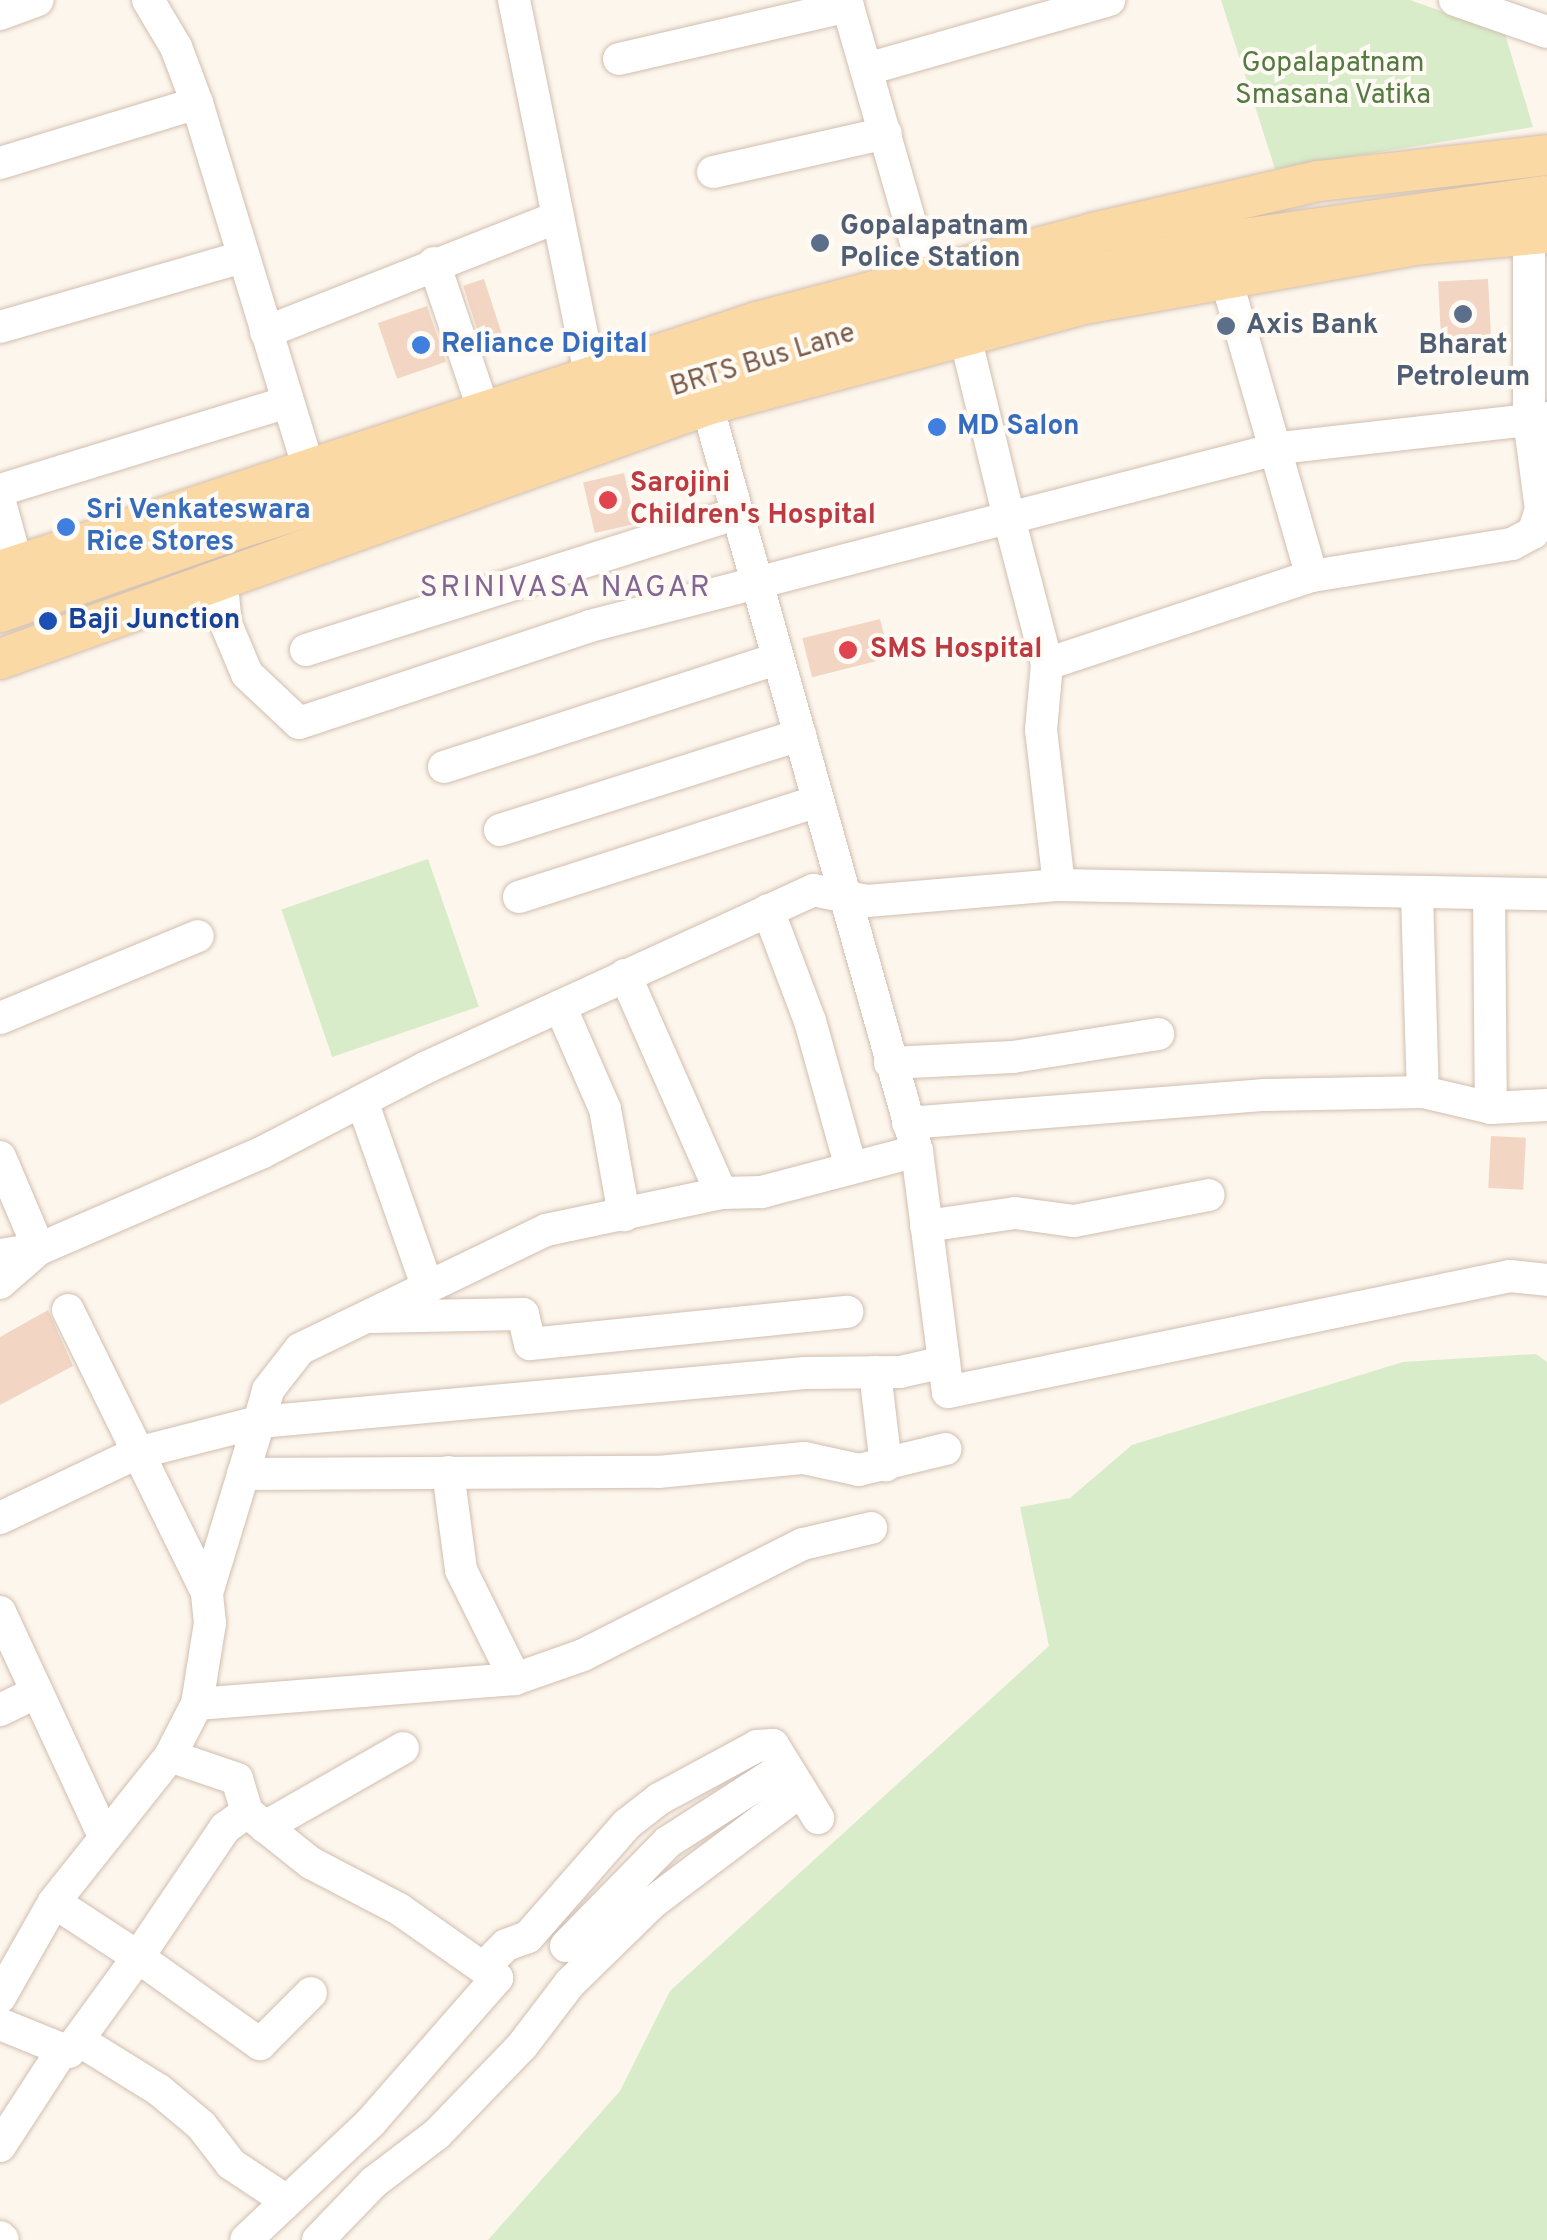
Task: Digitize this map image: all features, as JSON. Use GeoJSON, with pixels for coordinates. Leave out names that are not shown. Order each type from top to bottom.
{"type":"FeatureCollection","features":[{"type":"Feature","properties":{"kind":"main road"},"geometry":{"type":"LineString","coordinates":[[0,658],[707,405],[1084,304],[1414,246],[1538,215],[1546,154],[1320,181],[757,322],[8,568]]}},
{"type":"Feature","properties":{"kind":"main road","name":"BRTS Bus Lane"},"geometry":{"type":"LineString","coordinates":[[0,612],[231,531],[896,320],[1078,273],[1243,240],[1538,215]]}},
{"type":"Feature","properties":{"kind":"street"},"geometry":{"type":"LineString","coordinates":[[0,14],[38,0]]}},
{"type":"Feature","properties":{"kind":"street"},"geometry":{"type":"LineString","coordinates":[[148,0],[176,47],[197,103],[309,469]]}},
{"type":"Feature","properties":{"kind":"street"},"geometry":{"type":"LineString","coordinates":[[514,0],[590,377]]}},
{"type":"Feature","properties":{"kind":"street"},"geometry":{"type":"LineString","coordinates":[[867,69],[1109,0]]}},
{"type":"Feature","properties":{"kind":"street"},"geometry":{"type":"LineString","coordinates":[[1456,0],[1547,32]]}},
{"type":"Feature","properties":{"kind":"street"},"geometry":{"type":"LineString","coordinates":[[619,59],[847,3],[926,278]]}},
{"type":"Feature","properties":{"kind":"street"},"geometry":{"type":"LineString","coordinates":[[0,162],[197,103]]}},
{"type":"Feature","properties":{"kind":"street"},"geometry":{"type":"LineString","coordinates":[[713,172],[886,134]]}},
{"type":"Feature","properties":{"kind":"street"},"geometry":{"type":"LineString","coordinates":[[1047,664],[1312,576],[1512,544],[1533,532],[1541,510],[1538,215]]}},
{"type":"Feature","properties":{"kind":"street"},"geometry":{"type":"LineString","coordinates":[[266,332],[555,218]]}},
{"type":"Feature","properties":{"kind":"street"},"geometry":{"type":"LineString","coordinates":[[0,326],[242,256]]}},
{"type":"Feature","properties":{"kind":"street"},"geometry":{"type":"LineString","coordinates":[[434,263],[484,412]]}},
{"type":"Feature","properties":{"kind":"street"},"geometry":{"type":"LineString","coordinates":[[1226,279],[1279,448],[1312,576]]}},
{"type":"Feature","properties":{"kind":"street"},"geometry":{"type":"LineString","coordinates":[[965,336],[1047,664],[1040,730],[1059,885]]}},
{"type":"Feature","properties":{"kind":"street"},"geometry":{"type":"LineString","coordinates":[[8,568],[1,504],[288,402]]}},
{"type":"Feature","properties":{"kind":"street"},"geometry":{"type":"LineString","coordinates":[[707,405],[841,896],[912,1138],[948,1392],[1510,1276],[1547,1280]]}},
{"type":"Feature","properties":{"kind":"street"},"geometry":{"type":"LineString","coordinates":[[221,577],[226,624],[247,674],[299,723],[754,579],[1279,448],[1538,418]]}},
{"type":"Feature","properties":{"kind":"street"},"geometry":{"type":"LineString","coordinates":[[306,650],[736,514]]}},
{"type":"Feature","properties":{"kind":"street"},"geometry":{"type":"LineString","coordinates":[[444,767],[777,658]]}},
{"type":"Feature","properties":{"kind":"street"},"geometry":{"type":"LineString","coordinates":[[500,830],[800,735]]}},
{"type":"Feature","properties":{"kind":"street"},"geometry":{"type":"LineString","coordinates":[[519,896],[815,802]]}},
{"type":"Feature","properties":{"kind":"street"},"geometry":{"type":"LineString","coordinates":[[0,1256],[39,1249],[263,1152],[362,1100],[813,890],[867,900],[1059,885],[1417,895],[1547,894]]}},
{"type":"Feature","properties":{"kind":"street"},"geometry":{"type":"LineString","coordinates":[[1488,894],[1491,1108]]}},
{"type":"Feature","properties":{"kind":"street"},"geometry":{"type":"LineString","coordinates":[[1417,895],[1423,1092]]}},
{"type":"Feature","properties":{"kind":"street"},"geometry":{"type":"LineString","coordinates":[[768,910],[810,1021],[851,1168]]}},
{"type":"Feature","properties":{"kind":"street"},"geometry":{"type":"LineString","coordinates":[[0,1018],[198,936]]}},
{"type":"Feature","properties":{"kind":"street"},"geometry":{"type":"LineString","coordinates":[[625,976],[721,1193]]}},
{"type":"Feature","properties":{"kind":"street"},"geometry":{"type":"LineString","coordinates":[[560,1006],[605,1108],[624,1215]]}},
{"type":"Feature","properties":{"kind":"street"},"geometry":{"type":"LineString","coordinates":[[890,1063],[1013,1057],[1158,1034]]}},
{"type":"Feature","properties":{"kind":"street"},"geometry":{"type":"LineString","coordinates":[[207,1592],[268,1390],[300,1349],[370,1317],[426,1283],[546,1230],[721,1193],[762,1192],[851,1168],[912,1138],[1265,1095],[1423,1092],[1491,1108],[1547,1105]]}},
{"type":"Feature","properties":{"kind":"street"},"geometry":{"type":"LineString","coordinates":[[362,1100],[426,1283]]}},
{"type":"Feature","properties":{"kind":"street"},"geometry":{"type":"LineString","coordinates":[[0,1157],[39,1249]]}},
{"type":"Feature","properties":{"kind":"street"},"geometry":{"type":"LineString","coordinates":[[926,1226],[1015,1213],[1074,1221],[1209,1195]]}},
{"type":"Feature","properties":{"kind":"street"},"geometry":{"type":"LineString","coordinates":[[0,1284],[39,1249]]}},
{"type":"Feature","properties":{"kind":"street"},"geometry":{"type":"LineString","coordinates":[[0,1997],[54,1902],[103,1834],[170,1756],[196,1704],[210,1623],[207,1592],[68,1310]]}},
{"type":"Feature","properties":{"kind":"street"},"geometry":{"type":"LineString","coordinates":[[530,1344],[847,1312]]}},
{"type":"Feature","properties":{"kind":"street"},"geometry":{"type":"LineString","coordinates":[[370,1317],[523,1314],[536,1401]]}},
{"type":"Feature","properties":{"kind":"street"},"geometry":{"type":"LineString","coordinates":[[0,1518],[137,1454],[259,1422],[876,1372],[944,1362]]}},
{"type":"Feature","properties":{"kind":"street"},"geometry":{"type":"LineString","coordinates":[[876,1372],[886,1465]]}},
{"type":"Feature","properties":{"kind":"street"},"geometry":{"type":"LineString","coordinates":[[243,1474],[658,1472],[804,1458],[859,1470],[946,1449]]}},
{"type":"Feature","properties":{"kind":"street"},"geometry":{"type":"LineString","coordinates":[[448,1472],[461,1570],[515,1679]]}},
{"type":"Feature","properties":{"kind":"street"},"geometry":{"type":"LineString","coordinates":[[196,1704],[515,1679],[583,1655],[804,1544],[872,1528]]}},
{"type":"Feature","properties":{"kind":"street"},"geometry":{"type":"LineString","coordinates":[[0,1612],[103,1834]]}},
{"type":"Feature","properties":{"kind":"street"},"geometry":{"type":"LineString","coordinates":[[0,1710],[37,1692]]}},
{"type":"Feature","properties":{"kind":"street"},"geometry":{"type":"LineString","coordinates":[[318,2240],[449,2121],[577,1956],[802,1792],[773,1746],[757,1746],[659,1799],[628,1824],[541,1922],[486,1965]]}},
{"type":"Feature","properties":{"kind":"street"},"geometry":{"type":"LineString","coordinates":[[0,2146],[138,1957],[225,1828],[256,1819],[402,1748]]}},
{"type":"Feature","properties":{"kind":"street"},"geometry":{"type":"LineString","coordinates":[[170,1756],[237,1779],[256,1819],[310,1863],[399,1908],[486,1965],[497,1978],[489,1994],[246,2240]]}},
{"type":"Feature","properties":{"kind":"street"},"geometry":{"type":"LineString","coordinates":[[54,1902],[260,2044],[311,1993]]}},
{"type":"Feature","properties":{"kind":"street"},"geometry":{"type":"LineString","coordinates":[[541,1922],[577,1956]]}},
{"type":"Feature","properties":{"kind":"street"},"geometry":{"type":"LineString","coordinates":[[0,2024],[71,2045],[159,2090],[201,2125],[231,2164],[286,2201]]}},
{"type":"Feature","properties":{"kind":"green space","name":"Gopalapatnam Smasana Vatika"},"geometry":{"type":"Polygon","coordinates":[[[1221,0],[1410,0],[1505,34],[1533,127],[1275,169],[1221,0]]]}},
{"type":"Feature","properties":{"kind":"green space"},"geometry":{"type":"Polygon","coordinates":[[[428,859],[479,1007],[332,1057],[281,909],[428,859]]]}},
{"type":"Feature","properties":{"kind":"green space"},"geometry":{"type":"Polygon","coordinates":[[[1536,1354],[1547,1362],[1547,2240],[488,2240],[620,2091],[670,1991],[1049,1646],[1020,1507],[1070,1498],[1132,1445],[1403,1362],[1536,1354]]]}},
{"type":"Feature","properties":{"kind":"building"},"geometry":{"type":"Polygon","coordinates":[[[484,279],[503,339],[483,346],[463,286],[484,279]]]}},
{"type":"Feature","properties":{"kind":"building"},"geometry":{"type":"Polygon","coordinates":[[[1488,279],[1492,352],[1442,355],[1438,282],[1488,279]]]}},
{"type":"Feature","properties":{"kind":"building"},"geometry":{"type":"Polygon","coordinates":[[[427,306],[446,362],[397,379],[378,323],[427,306]]]}},
{"type":"Feature","properties":{"kind":"building"},"geometry":{"type":"Polygon","coordinates":[[[624,473],[636,524],[595,533],[583,482],[624,473]]]}},
{"type":"Feature","properties":{"kind":"building"},"geometry":{"type":"Polygon","coordinates":[[[880,619],[890,658],[812,677],[802,638],[880,619]]]}},
{"type":"Feature","properties":{"kind":"building"},"geometry":{"type":"Polygon","coordinates":[[[1491,1136],[1526,1138],[1523,1190],[1488,1188],[1491,1136]]]}},
{"type":"Feature","properties":{"kind":"building"},"geometry":{"type":"Polygon","coordinates":[[[48,1310],[73,1366],[0,1405],[0,1337],[48,1310]]]}},
{"type":"Feature","properties":{"kind":"place","name":"Gopalapatnam Police Station"},"geometry":{"type":"Point","coordinates":[820,243]}},
{"type":"Feature","properties":{"kind":"place","name":"Bharat Petroleum"},"geometry":{"type":"Point","coordinates":[1463,314]}},
{"type":"Feature","properties":{"kind":"place","name":"Axis Bank"},"geometry":{"type":"Point","coordinates":[1226,326]}},
{"type":"Feature","properties":{"kind":"place","name":"Reliance Digital"},"geometry":{"type":"Point","coordinates":[421,345]}},
{"type":"Feature","properties":{"kind":"place","name":"MD Salon"},"geometry":{"type":"Point","coordinates":[937,427]}},
{"type":"Feature","properties":{"kind":"place","name":"Sarojini Children's Hospital"},"geometry":{"type":"Point","coordinates":[608,500]}},
{"type":"Feature","properties":{"kind":"place","name":"Sri Venkateswara Rice Stores"},"geometry":{"type":"Point","coordinates":[66,527]}},
{"type":"Feature","properties":{"kind":"place","name":"Baji Junction"},"geometry":{"type":"Point","coordinates":[48,621]}},
{"type":"Feature","properties":{"kind":"place","name":"SMS Hospital"},"geometry":{"type":"Point","coordinates":[848,650]}},
{"type":"Feature","properties":{"kind":"district","name":"SRINIVASA NAGAR"},"geometry":{"type":"Point","coordinates":[566,589]}}]}
